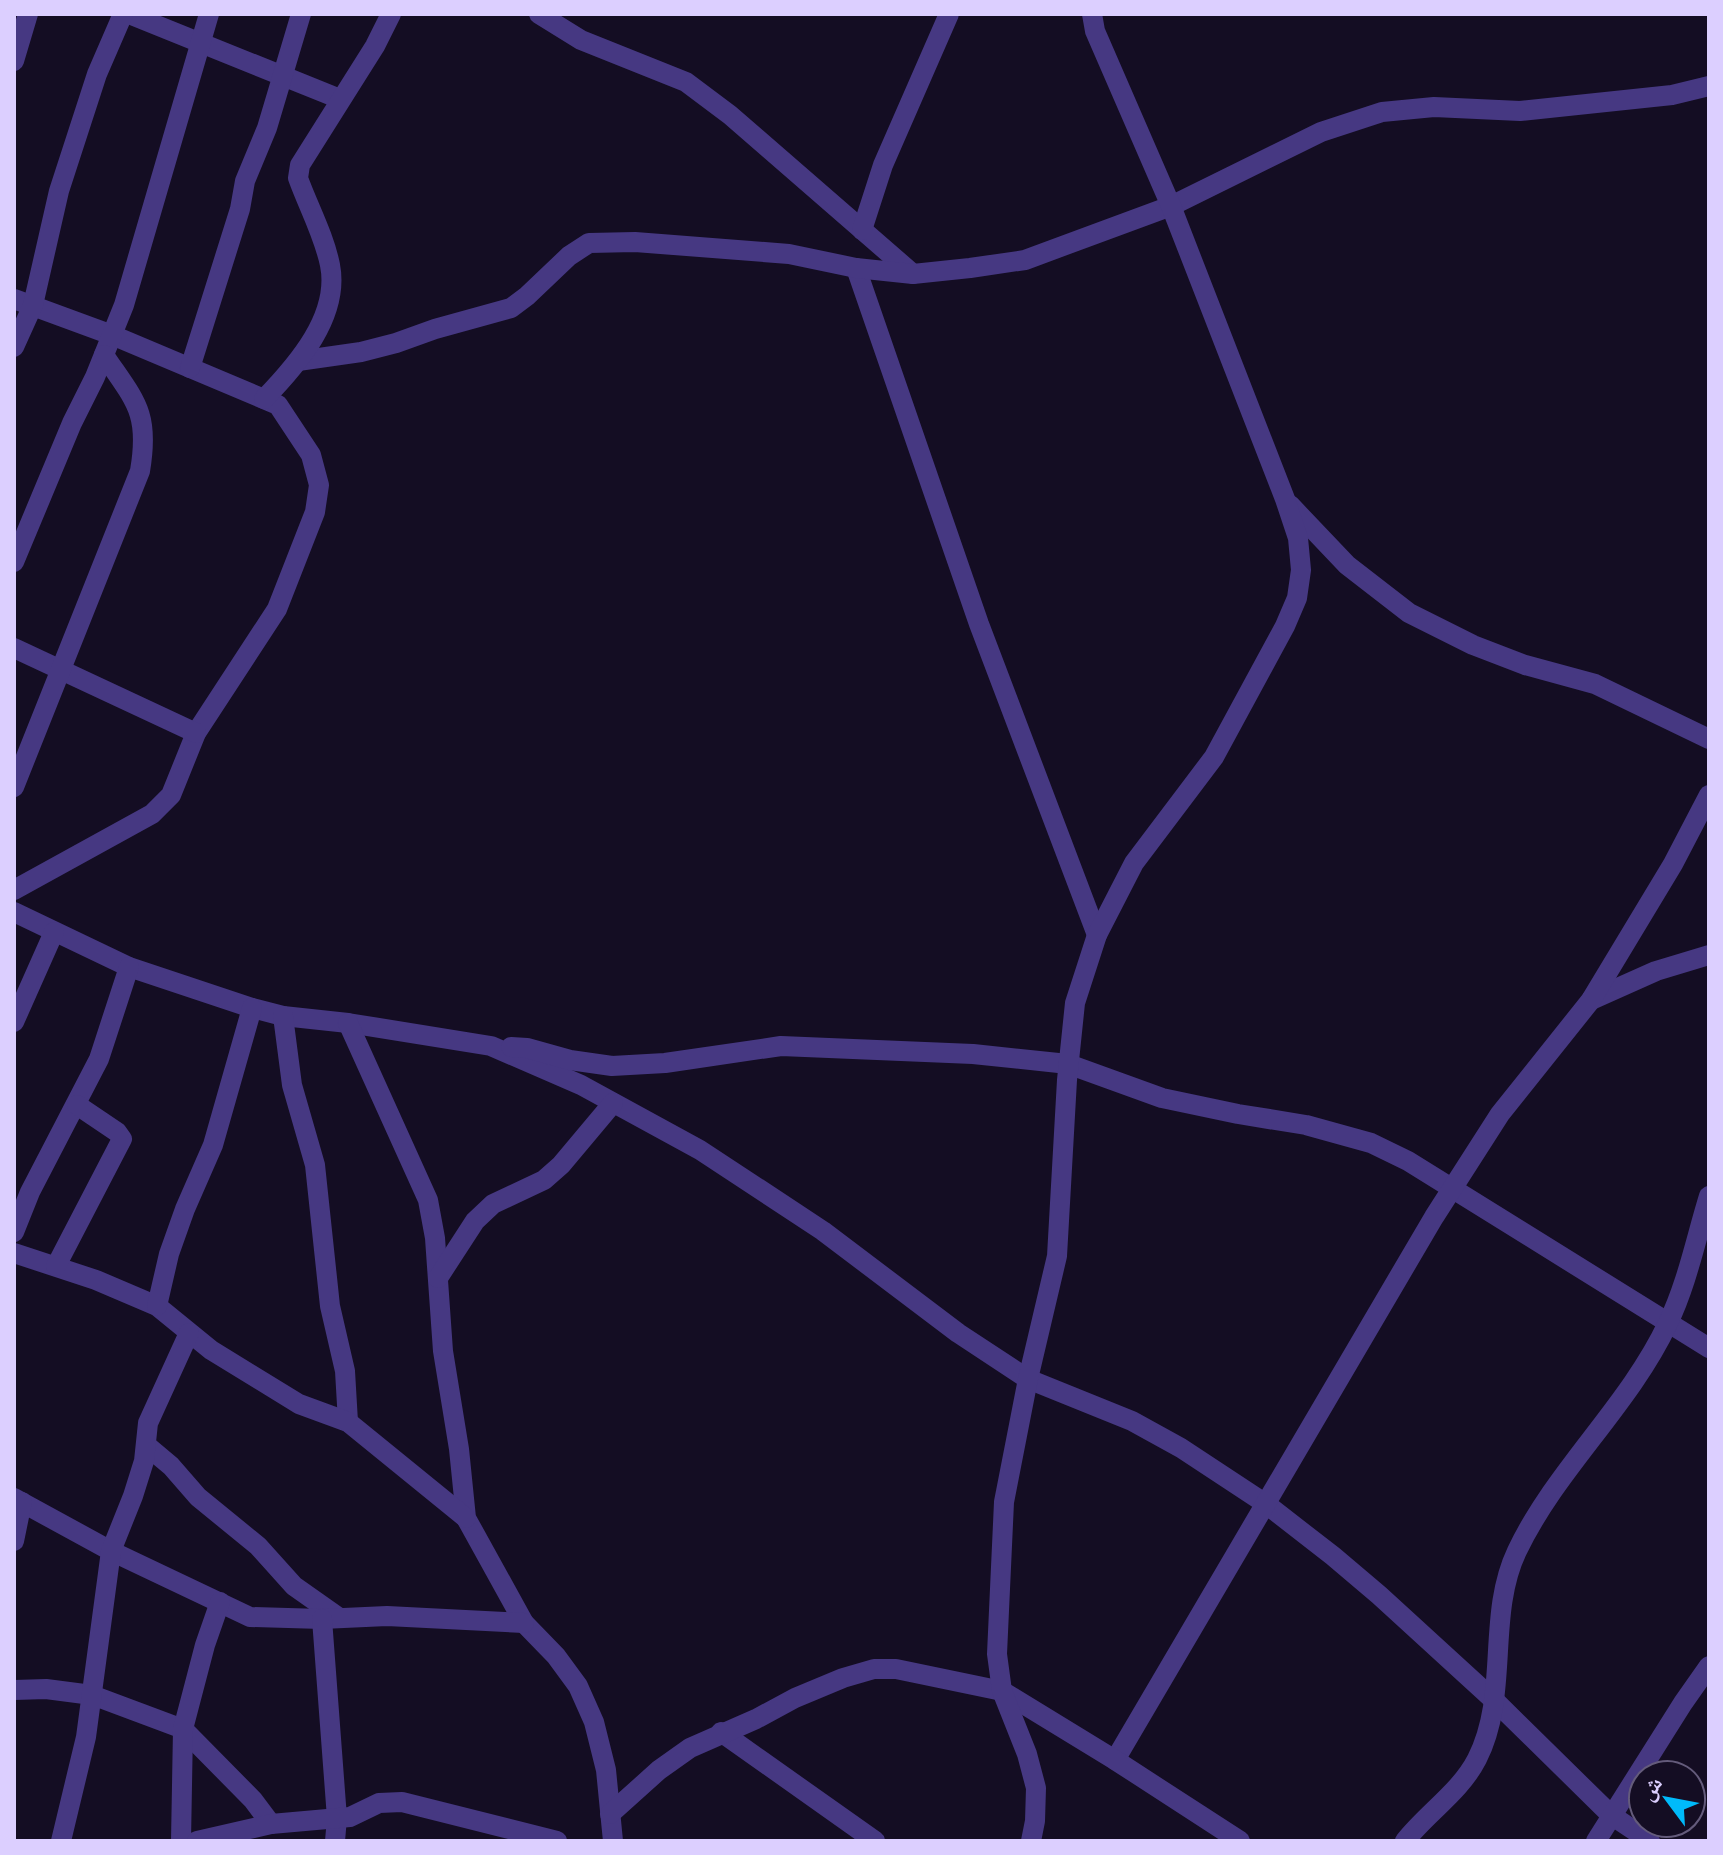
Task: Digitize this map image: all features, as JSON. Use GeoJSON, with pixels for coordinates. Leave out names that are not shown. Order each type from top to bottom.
{"type":"FeatureCollection","features":[{"type":"Feature","properties":{"kind":"street"},"geometry":{"type":"LineString","coordinates":[[14,61],[28,14]]}},
{"type":"Feature","properties":{"kind":"street"},"geometry":{"type":"LineString","coordinates":[[14,347],[23,302],[97,74],[123,14]]}},
{"type":"Feature","properties":{"kind":"street"},"geometry":{"type":"LineString","coordinates":[[129,14],[340,99]]}},
{"type":"Feature","properties":{"kind":"street"},"geometry":{"type":"LineString","coordinates":[[14,562],[108,345],[146,234],[209,14]]}},
{"type":"Feature","properties":{"kind":"street"},"geometry":{"type":"LineString","coordinates":[[190,368],[240,209],[245,181],[267,128],[301,14]]}},
{"type":"Feature","properties":{"kind":"street"},"geometry":{"type":"LineString","coordinates":[[264,399],[298,361],[326,312],[331,268],[298,178],[300,165],[375,46],[391,14]]}},
{"type":"Feature","properties":{"kind":"street"},"geometry":{"type":"LineString","coordinates":[[539,14],[581,40],[686,82],[730,115],[913,274]]}},
{"type":"Feature","properties":{"kind":"street"},"geometry":{"type":"LineString","coordinates":[[862,230],[883,165],[949,14]]}},
{"type":"Feature","properties":{"kind":"street"},"geometry":{"type":"LineString","coordinates":[[1031,1841],[1036,1788],[1027,1754],[1002,1691],[997,1654],[1004,1502],[1028,1379],[1057,1256],[1068,1064],[1075,1003],[1097,935],[1134,863],[1214,757],[1285,626],[1297,598],[1301,570],[1298,538],[1285,499],[1171,206],[1095,31],[1092,14]]}},
{"type":"Feature","properties":{"kind":"street"},"geometry":{"type":"LineString","coordinates":[[298,361],[373,349],[511,308],[569,256],[589,243],[693,245],[789,254],[856,268],[913,274],[1025,260],[1171,206],[1321,132],[1382,112],[1434,107],[1520,111],[1672,95],[1709,86]]}},
{"type":"Feature","properties":{"kind":"street"},"geometry":{"type":"LineString","coordinates":[[856,268],[979,624],[1097,935]]}},
{"type":"Feature","properties":{"kind":"street"},"geometry":{"type":"LineString","coordinates":[[14,890],[152,814],[171,795],[196,733],[277,609],[315,512],[319,485],[311,455],[278,405],[190,368],[108,345],[23,302]]}},
{"type":"Feature","properties":{"kind":"street"},"geometry":{"type":"LineString","coordinates":[[14,787],[140,471],[145,441],[143,422],[108,345]]}},
{"type":"Feature","properties":{"kind":"street"},"geometry":{"type":"LineString","coordinates":[[1285,499],[1347,565],[1409,613],[1473,645],[1525,665],[1595,684],[1692,728],[1709,739]]}},
{"type":"Feature","properties":{"kind":"street"},"geometry":{"type":"LineString","coordinates":[[14,648],[196,733]]}},
{"type":"Feature","properties":{"kind":"street"},"geometry":{"type":"LineString","coordinates":[[1115,1760],[1451,1189],[1500,1114],[1591,1000],[1673,864],[1709,795]]}},
{"type":"Feature","properties":{"kind":"street"},"geometry":{"type":"LineString","coordinates":[[14,912],[129,967],[283,1016],[491,1046],[527,1048],[570,1060],[612,1066],[665,1063],[781,1046],[973,1054],[1068,1064],[1162,1098],[1306,1125],[1371,1143],[1408,1161],[1709,1348]]}},
{"type":"Feature","properties":{"kind":"street"},"geometry":{"type":"LineString","coordinates":[[14,1022],[54,932]]}},
{"type":"Feature","properties":{"kind":"street"},"geometry":{"type":"LineString","coordinates":[[1591,1000],[1656,971],[1709,955]]}},
{"type":"Feature","properties":{"kind":"street"},"geometry":{"type":"LineString","coordinates":[[14,1232],[30,1192],[99,1059],[129,967]]}},
{"type":"Feature","properties":{"kind":"street"},"geometry":{"type":"LineString","coordinates":[[157,1306],[169,1254],[213,1145],[252,1008]]}},
{"type":"Feature","properties":{"kind":"street"},"geometry":{"type":"LineString","coordinates":[[283,1016],[292,1085],[315,1165],[330,1306],[345,1371],[348,1422]]}},
{"type":"Feature","properties":{"kind":"street"},"geometry":{"type":"LineString","coordinates":[[348,1023],[428,1200],[435,1238],[443,1351],[459,1449],[466,1518]]}},
{"type":"Feature","properties":{"kind":"street"},"geometry":{"type":"LineString","coordinates":[[491,1046],[581,1085],[700,1150],[823,1231],[958,1333],[1028,1379],[1132,1421],[1181,1448],[1266,1504],[1345,1566],[1496,1702],[1611,1815],[1650,1841]]}},
{"type":"Feature","properties":{"kind":"street"},"geometry":{"type":"LineString","coordinates":[[438,1278],[475,1221],[493,1204],[544,1180],[561,1165],[613,1103]]}},
{"type":"Feature","properties":{"kind":"street"},"geometry":{"type":"LineString","coordinates":[[56,1266],[122,1139],[117,1132],[77,1105]]}},
{"type":"Feature","properties":{"kind":"street"},"geometry":{"type":"LineString","coordinates":[[1405,1841],[1461,1783],[1477,1758],[1496,1702],[1504,1590],[1516,1553],[1543,1507],[1636,1378],[1668,1323],[1709,1196]]}},
{"type":"Feature","properties":{"kind":"street"},"geometry":{"type":"LineString","coordinates":[[14,1253],[56,1266],[157,1306],[211,1350],[299,1404],[348,1422],[466,1518],[524,1623],[556,1656],[578,1686],[589,1710],[606,1770],[613,1841]]}},
{"type":"Feature","properties":{"kind":"street"},"geometry":{"type":"LineString","coordinates":[[61,1841],[86,1737],[111,1551],[144,1461],[148,1423],[189,1333]]}},
{"type":"Feature","properties":{"kind":"street"},"geometry":{"type":"LineString","coordinates":[[146,1445],[171,1466],[198,1497],[258,1546],[294,1586],[330,1618],[337,1818],[335,1841]]}},
{"type":"Feature","properties":{"kind":"street"},"geometry":{"type":"LineString","coordinates":[[14,1541],[18,1500],[111,1551],[250,1617],[387,1616],[524,1623]]}},
{"type":"Feature","properties":{"kind":"street"},"geometry":{"type":"LineString","coordinates":[[181,1841],[183,1729],[220,1602]]}},
{"type":"Feature","properties":{"kind":"street"},"geometry":{"type":"LineString","coordinates":[[1596,1841],[1709,1666]]}},
{"type":"Feature","properties":{"kind":"street"},"geometry":{"type":"LineString","coordinates":[[610,1814],[659,1770],[690,1748],[721,1732],[843,1678],[874,1669],[896,1669],[1002,1691],[1240,1841]]}},
{"type":"Feature","properties":{"kind":"street"},"geometry":{"type":"LineString","coordinates":[[14,1690],[46,1689],[92,1695],[183,1729],[253,1800],[271,1824]]}},
{"type":"Feature","properties":{"kind":"street"},"geometry":{"type":"LineString","coordinates":[[721,1732],[875,1841]]}},
{"type":"Feature","properties":{"kind":"street"},"geometry":{"type":"LineString","coordinates":[[197,1841],[271,1824],[350,1817],[379,1803],[402,1802],[557,1841]]}}]}
